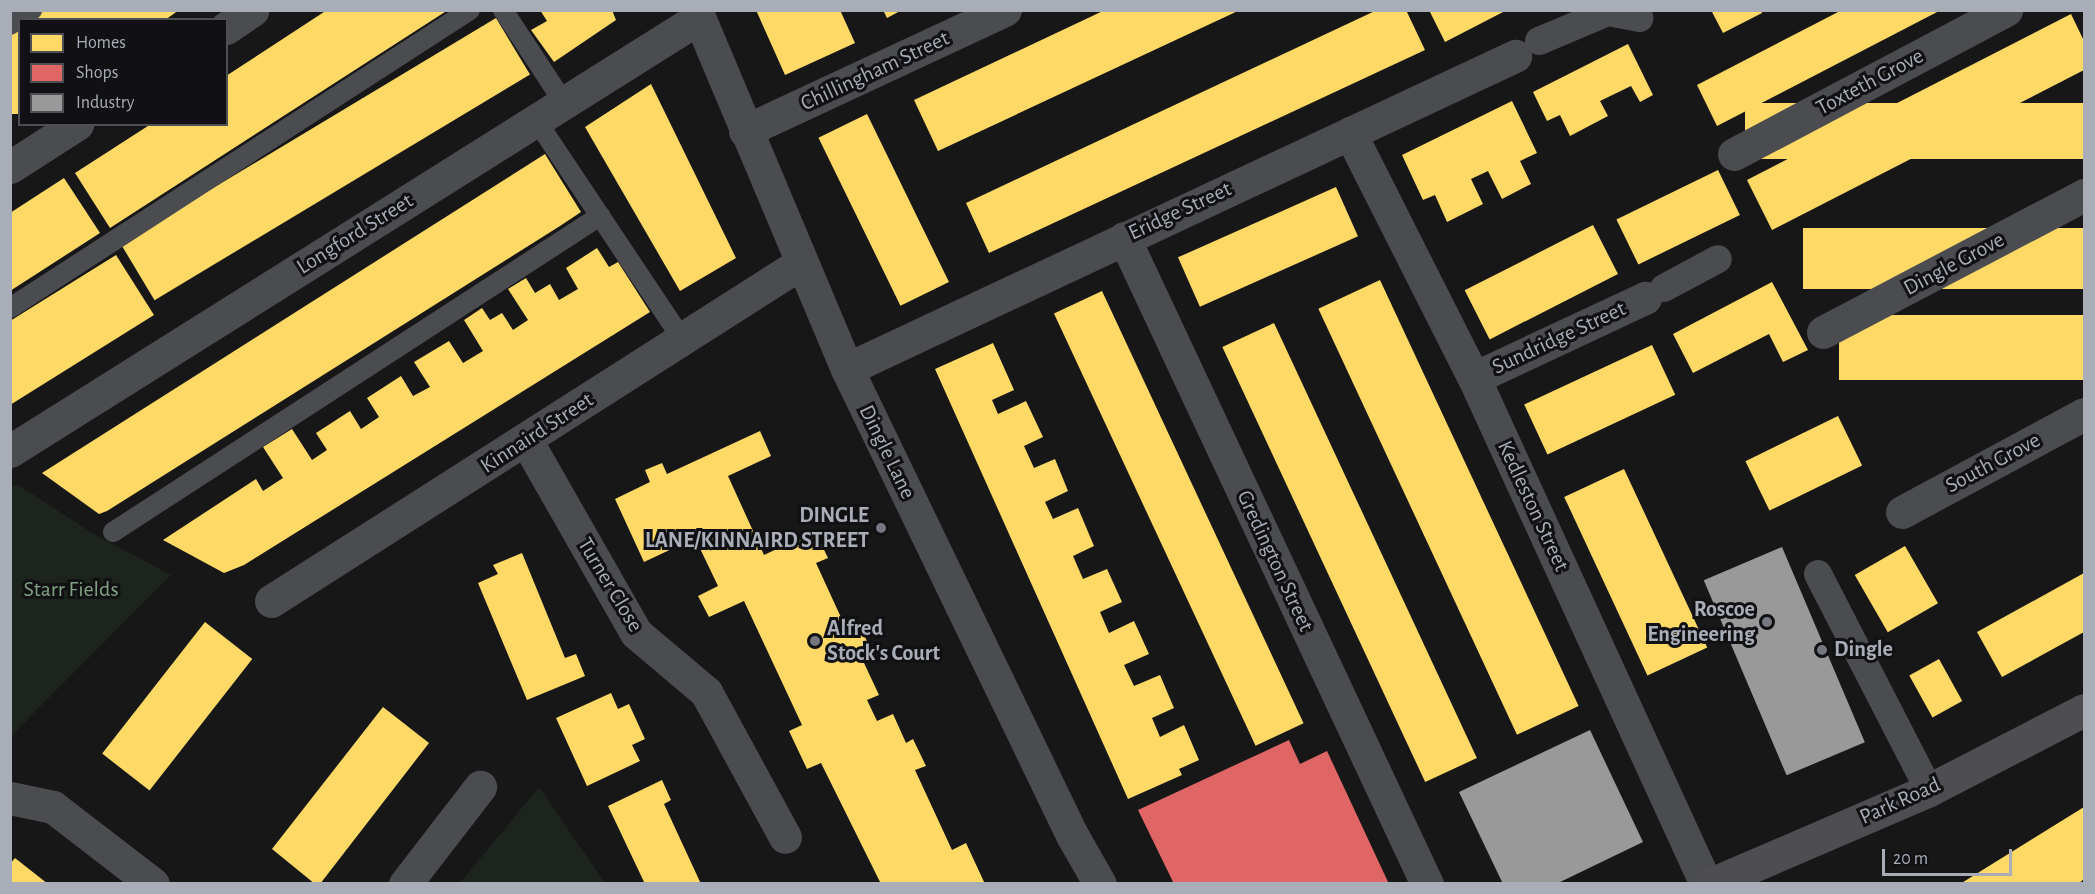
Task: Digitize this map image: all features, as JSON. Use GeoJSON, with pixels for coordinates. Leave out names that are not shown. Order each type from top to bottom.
{"type":"FeatureCollection","features":[{"type":"Feature","properties":{"kind":"highway","name":"Park Road"},"geometry":{"type":"LineString","coordinates":[[1711,884],[1929,790],[2085,710]]}},
{"type":"Feature","properties":{"kind":"street"},"geometry":{"type":"LineString","coordinates":[[228,27],[253,10]]}},
{"type":"Feature","properties":{"kind":"street","name":"Chillingham Street"},"geometry":{"type":"LineString","coordinates":[[746,131],[1005,10]]}},
{"type":"Feature","properties":{"kind":"street","name":"Toxteth Grove"},"geometry":{"type":"LineString","coordinates":[[1734,154],[2006,10]]}},
{"type":"Feature","properties":{"kind":"street","name":"Eridge Street"},"geometry":{"type":"LineString","coordinates":[[847,369],[1608,12],[1639,18]]}},
{"type":"Feature","properties":{"kind":"street","name":"Longford Street"},"geometry":{"type":"LineString","coordinates":[[10,451],[564,103],[697,14]]}},
{"type":"Feature","properties":{"kind":"street","name":"Dingle Lane"},"geometry":{"type":"LineString","coordinates":[[697,14],[847,369],[1072,835],[1100,884]]}},
{"type":"Feature","properties":{"kind":"street"},"geometry":{"type":"LineString","coordinates":[[10,167],[74,126]]}},
{"type":"Feature","properties":{"kind":"street","name":"Kedleston Street"},"geometry":{"type":"LineString","coordinates":[[1350,133],[1474,378],[1706,884]]}},
{"type":"Feature","properties":{"kind":"street","name":"Dingle Grove"},"geometry":{"type":"LineString","coordinates":[[1823,332],[2085,195]]}},
{"type":"Feature","properties":{"kind":"street","name":"Gredington Street"},"geometry":{"type":"LineString","coordinates":[[1124,238],[1427,884]]}},
{"type":"Feature","properties":{"kind":"street","name":"Sundridge Street"},"geometry":{"type":"LineString","coordinates":[[1474,378],[1654,293],[1718,259]]}},
{"type":"Feature","properties":{"kind":"street","name":"Kinnaird Street"},"geometry":{"type":"LineString","coordinates":[[271,601],[801,263]]}},
{"type":"Feature","properties":{"kind":"street","name":"South Grove"},"geometry":{"type":"LineString","coordinates":[[1902,512],[2085,414]]}},
{"type":"Feature","properties":{"kind":"street","name":"Turner Close"},"geometry":{"type":"LineString","coordinates":[[526,440],[636,633],[706,692],[785,837]]}},
{"type":"Feature","properties":{"kind":"street"},"geometry":{"type":"LineString","coordinates":[[1818,574],[1929,790]]}},
{"type":"Feature","properties":{"kind":"street"},"geometry":{"type":"LineString","coordinates":[[405,884],[480,787]]}},
{"type":"Feature","properties":{"kind":"street"},"geometry":{"type":"LineString","coordinates":[[10,798],[53,807],[153,884]]}},
{"type":"Feature","properties":{"kind":"lane"},"geometry":{"type":"LineString","coordinates":[[10,308],[470,10]]}},
{"type":"Feature","properties":{"kind":"lane"},"geometry":{"type":"LineString","coordinates":[[503,10],[564,103]]}},
{"type":"Feature","properties":{"kind":"lane"},"geometry":{"type":"LineString","coordinates":[[536,120],[682,339]]}},
{"type":"Feature","properties":{"kind":"lane"},"geometry":{"type":"LineString","coordinates":[[113,532],[600,216]]}},
{"type":"Feature","properties":{"kind":"green space","name":"Starr Fields"},"geometry":{"type":"Polygon","coordinates":[[[17,484],[92,533],[171,575],[11,736],[10,488],[17,484]]]}},
{"type":"Feature","properties":{"kind":"green space"},"geometry":{"type":"Polygon","coordinates":[[[539,787],[605,883],[460,883],[539,787]]]}},
{"type":"Feature","properties":{"kind":"building: Homes"},"geometry":{"type":"Polygon","coordinates":[[[43,10],[179,10],[168,18],[32,18],[43,10]]]}},
{"type":"Feature","properties":{"kind":"building: Homes"},"geometry":{"type":"Polygon","coordinates":[[[327,10],[448,10],[110,228],[75,173],[148,126],[228,126],[228,75],[327,10]]]}},
{"type":"Feature","properties":{"kind":"building: Homes"},"geometry":{"type":"Polygon","coordinates":[[[540,10],[612,10],[616,20],[554,62],[531,30],[547,21],[540,10]]]}},
{"type":"Feature","properties":{"kind":"building: Homes"},"geometry":{"type":"Polygon","coordinates":[[[756,10],[840,10],[855,43],[785,75],[756,10]]]}},
{"type":"Feature","properties":{"kind":"building: Homes"},"geometry":{"type":"Polygon","coordinates":[[[883,10],[902,10],[887,18],[883,10]]]}},
{"type":"Feature","properties":{"kind":"building: Homes"},"geometry":{"type":"Polygon","coordinates":[[[1105,10],[1240,10],[938,151],[914,100],[1105,10]]]}},
{"type":"Feature","properties":{"kind":"building: Homes"},"geometry":{"type":"Polygon","coordinates":[[[1377,10],[1406,10],[1425,50],[989,253],[966,203],[1377,10]]]}},
{"type":"Feature","properties":{"kind":"building: Homes"},"geometry":{"type":"Polygon","coordinates":[[[1429,10],[1507,10],[1445,42],[1429,10]]]}},
{"type":"Feature","properties":{"kind":"building: Homes"},"geometry":{"type":"Polygon","coordinates":[[[1711,10],[1761,10],[1762,13],[1723,33],[1711,10]]]}},
{"type":"Feature","properties":{"kind":"building: Homes"},"geometry":{"type":"Polygon","coordinates":[[[1842,10],[1941,10],[1717,126],[1697,85],[1842,10]]]}},
{"type":"Feature","properties":{"kind":"building: Homes"},"geometry":{"type":"Polygon","coordinates":[[[2071,14],[2084,41],[2084,70],[1772,230],[1747,180],[2071,14]]]}},
{"type":"Feature","properties":{"kind":"building: Homes"},"geometry":{"type":"Polygon","coordinates":[[[496,18],[530,75],[155,300],[121,244],[496,18]]]}},
{"type":"Feature","properties":{"kind":"building: Homes"},"geometry":{"type":"Polygon","coordinates":[[[10,26],[18,26],[18,114],[10,114],[10,26]]]}},
{"type":"Feature","properties":{"kind":"building: Homes"},"geometry":{"type":"Polygon","coordinates":[[[1628,44],[1653,95],[1640,102],[1631,86],[1600,101],[1608,116],[1570,136],[1560,115],[1547,121],[1533,92],[1628,44]]]}},
{"type":"Feature","properties":{"kind":"building: Homes"},"geometry":{"type":"Polygon","coordinates":[[[651,84],[736,258],[680,291],[585,127],[651,84]]]}},
{"type":"Feature","properties":{"kind":"building: Homes"},"geometry":{"type":"Polygon","coordinates":[[[1512,101],[1537,153],[1520,161],[1531,184],[1502,199],[1488,171],[1471,179],[1483,204],[1447,222],[1435,195],[1423,200],[1402,155],[1512,101]]]}},
{"type":"Feature","properties":{"kind":"building: Homes"},"geometry":{"type":"Polygon","coordinates":[[[1745,103],[2084,103],[2084,159],[1745,159],[1745,103]]]}},
{"type":"Feature","properties":{"kind":"building: Homes"},"geometry":{"type":"Polygon","coordinates":[[[867,114],[949,282],[900,306],[818,138],[867,114]]]}},
{"type":"Feature","properties":{"kind":"building: Homes"},"geometry":{"type":"Polygon","coordinates":[[[545,154],[581,212],[560,226],[107,511],[99,514],[42,473],[545,154]]]}},
{"type":"Feature","properties":{"kind":"building: Homes"},"geometry":{"type":"Polygon","coordinates":[[[1718,170],[1740,215],[1638,264],[1616,220],[1718,170]]]}},
{"type":"Feature","properties":{"kind":"building: Homes"},"geometry":{"type":"Polygon","coordinates":[[[64,178],[100,233],[10,291],[10,213],[64,178]]]}},
{"type":"Feature","properties":{"kind":"building: Homes"},"geometry":{"type":"Polygon","coordinates":[[[1336,187],[1358,236],[1200,307],[1178,257],[1336,187]]]}},
{"type":"Feature","properties":{"kind":"building: Homes"},"geometry":{"type":"Polygon","coordinates":[[[1593,225],[1618,274],[1490,339],[1465,290],[1593,225]]]}},
{"type":"Feature","properties":{"kind":"building: Homes"},"geometry":{"type":"Polygon","coordinates":[[[1803,228],[2084,228],[2084,289],[1803,289],[1803,228]]]}},
{"type":"Feature","properties":{"kind":"building: Homes"},"geometry":{"type":"Polygon","coordinates":[[[597,248],[609,267],[618,262],[650,312],[244,565],[224,573],[163,540],[256,479],[263,491],[283,478],[263,447],[292,429],[312,460],[327,450],[316,433],[350,411],[361,429],[379,417],[367,398],[401,376],[413,396],[430,387],[414,362],[449,341],[463,363],[483,351],[464,320],[482,308],[490,320],[502,313],[513,330],[528,320],[508,289],[526,278],[535,293],[550,284],[559,300],[578,289],[566,268],[597,248]]]}},
{"type":"Feature","properties":{"kind":"building: Homes"},"geometry":{"type":"Polygon","coordinates":[[[116,255],[154,315],[10,405],[10,321],[116,255]]]}},
{"type":"Feature","properties":{"kind":"building: Homes"},"geometry":{"type":"Polygon","coordinates":[[[1380,280],[1579,706],[1517,735],[1318,309],[1380,280]]]}},
{"type":"Feature","properties":{"kind":"building: Homes"},"geometry":{"type":"Polygon","coordinates":[[[1772,282],[1808,350],[1783,362],[1769,334],[1693,373],[1673,334],[1772,282]]]}},
{"type":"Feature","properties":{"kind":"building: Homes"},"geometry":{"type":"Polygon","coordinates":[[[1102,291],[1304,723],[1256,746],[1054,313],[1102,291]]]}},
{"type":"Feature","properties":{"kind":"building: Homes"},"geometry":{"type":"Polygon","coordinates":[[[1839,315],[2084,315],[2084,380],[1839,380],[1839,315]]]}},
{"type":"Feature","properties":{"kind":"building: Homes"},"geometry":{"type":"Polygon","coordinates":[[[1274,323],[1477,758],[1425,782],[1222,347],[1274,323]]]}},
{"type":"Feature","properties":{"kind":"building: Homes"},"geometry":{"type":"Polygon","coordinates":[[[993,343],[1014,390],[992,400],[998,414],[1026,401],[1043,437],[1024,446],[1034,468],[1055,459],[1068,491],[1045,502],[1053,519],[1078,508],[1094,546],[1073,556],[1083,579],[1107,569],[1122,602],[1100,612],[1109,633],[1134,621],[1149,654],[1124,665],[1134,686],[1160,675],[1174,708],[1152,718],[1160,737],[1184,725],[1199,760],[1179,769],[1182,775],[1128,799],[935,369],[993,343]]]}},
{"type":"Feature","properties":{"kind":"building: Homes"},"geometry":{"type":"Polygon","coordinates":[[[1652,345],[1675,395],[1547,454],[1524,405],[1652,345]]]}},
{"type":"Feature","properties":{"kind":"building: Homes"},"geometry":{"type":"Polygon","coordinates":[[[1838,416],[1862,465],[1770,511],[1745,461],[1838,416]]]}},
{"type":"Feature","properties":{"kind":"building: Homes","name":"Alfred Stock's Court"},"geometry":{"type":"Polygon","coordinates":[[[760,431],[771,456],[728,476],[764,555],[815,531],[828,558],[816,563],[844,624],[856,618],[875,658],[864,663],[879,695],[867,700],[877,721],[893,714],[906,743],[913,739],[926,766],[915,770],[952,850],[966,843],[985,884],[881,884],[821,763],[807,769],[789,731],[802,725],[744,601],[709,617],[698,596],[718,586],[695,538],[644,562],[615,499],[650,482],[645,470],[662,463],[667,474],[760,431]]]}},
{"type":"Feature","properties":{"kind":"building: Homes"},"geometry":{"type":"Polygon","coordinates":[[[1624,469],[1707,648],[1647,675],[1564,497],[1624,469]]]}},
{"type":"Feature","properties":{"kind":"building: Homes"},"geometry":{"type":"Polygon","coordinates":[[[1905,546],[1938,603],[1888,632],[1855,575],[1905,546]]]}},
{"type":"Feature","properties":{"kind":"building: Homes"},"geometry":{"type":"Polygon","coordinates":[[[522,553],[565,658],[576,654],[585,676],[527,700],[478,583],[498,574],[493,565],[522,553]]]}},
{"type":"Feature","properties":{"kind":"building: Homes"},"geometry":{"type":"Polygon","coordinates":[[[2084,573],[2084,632],[2002,677],[1977,632],[2084,573]]]}},
{"type":"Feature","properties":{"kind":"building: Homes"},"geometry":{"type":"Polygon","coordinates":[[[205,622],[252,659],[149,791],[102,754],[205,622]]]}},
{"type":"Feature","properties":{"kind":"building: Homes"},"geometry":{"type":"Polygon","coordinates":[[[1939,659],[1962,701],[1933,717],[1909,675],[1939,659]]]}},
{"type":"Feature","properties":{"kind":"building: Homes"},"geometry":{"type":"Polygon","coordinates":[[[611,693],[618,709],[629,704],[645,739],[632,745],[640,761],[587,786],[556,718],[611,693]]]}},
{"type":"Feature","properties":{"kind":"building: Homes"},"geometry":{"type":"Polygon","coordinates":[[[383,707],[429,743],[320,884],[315,884],[272,849],[383,707]]]}},
{"type":"Feature","properties":{"kind":"building: Homes"},"geometry":{"type":"Polygon","coordinates":[[[662,780],[671,800],[664,804],[701,884],[645,884],[608,806],[662,780]]]}},
{"type":"Feature","properties":{"kind":"building: Homes"},"geometry":{"type":"Polygon","coordinates":[[[2084,807],[2084,879],[2078,884],[1960,884],[2084,807]]]}},
{"type":"Feature","properties":{"kind":"building: Homes"},"geometry":{"type":"Polygon","coordinates":[[[15,858],[48,884],[10,884],[10,864],[15,858]]]}},
{"type":"Feature","properties":{"kind":"building: Shops"},"geometry":{"type":"Polygon","coordinates":[[[1289,740],[1300,764],[1327,751],[1389,884],[1174,884],[1138,810],[1289,740]]]}},
{"type":"Feature","properties":{"kind":"building: Industry","name":"Roscoe Engineering"},"geometry":{"type":"Polygon","coordinates":[[[1782,547],[1865,742],[1787,775],[1704,580],[1782,547]]]}},
{"type":"Feature","properties":{"kind":"building: Industry"},"geometry":{"type":"Polygon","coordinates":[[[1590,730],[1643,842],[1556,884],[1503,884],[1459,792],[1590,730]]]}},
{"type":"Feature","properties":{"kind":"place","name":"DINGLE LANE/KINNAIRD STREET"},"geometry":{"type":"Point","coordinates":[881,528]}},
{"type":"Feature","properties":{"kind":"place","name":"Roscoe Engineering"},"geometry":{"type":"Point","coordinates":[1767,622]}},
{"type":"Feature","properties":{"kind":"place","name":"Alfred Stock's Court"},"geometry":{"type":"Point","coordinates":[815,641]}},
{"type":"Feature","properties":{"kind":"place","name":"Dingle"},"geometry":{"type":"Point","coordinates":[1822,650]}}]}
